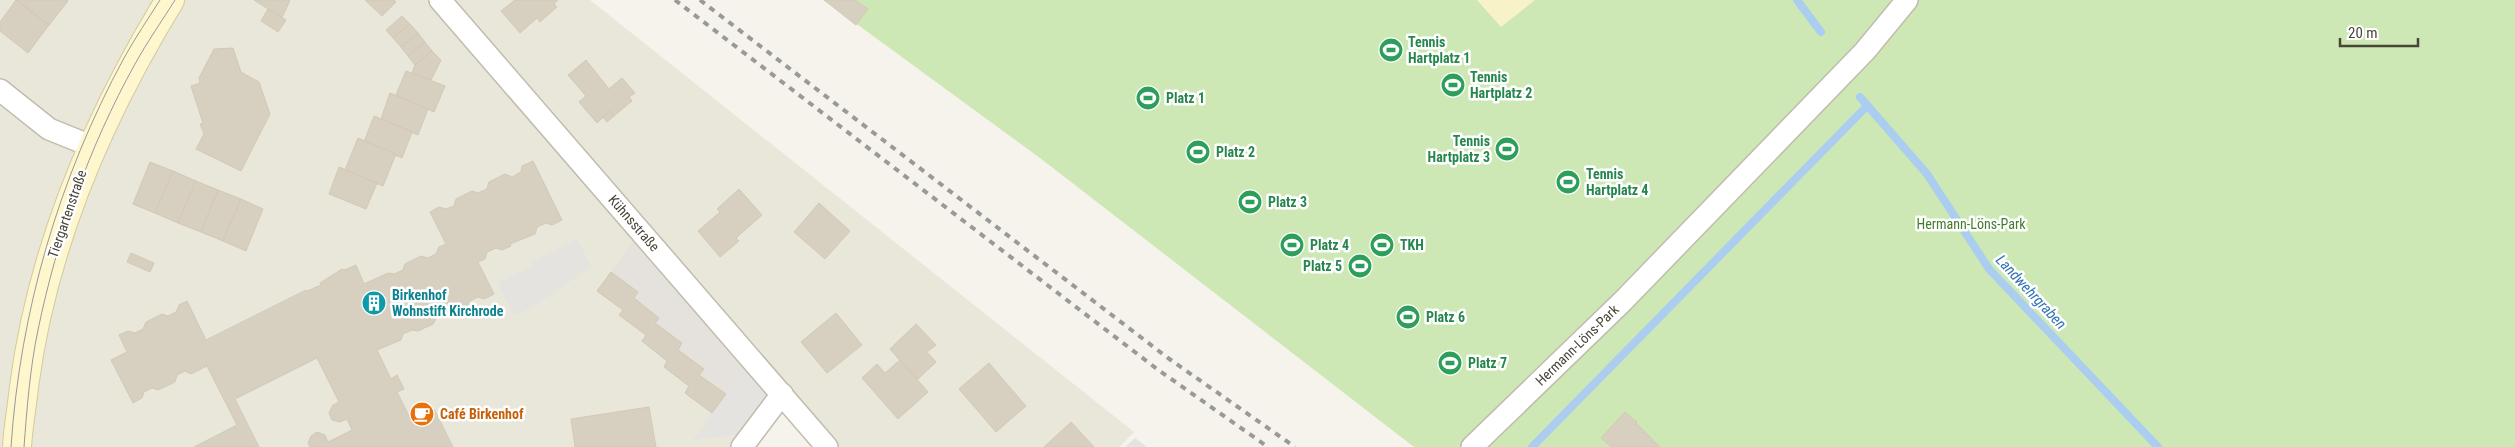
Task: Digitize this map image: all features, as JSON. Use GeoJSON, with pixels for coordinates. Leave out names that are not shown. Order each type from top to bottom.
{"type":"FeatureCollection","features":[{"type":"Feature","properties":{"kind":"main road","name":"Tiergartenstraße"},"geometry":{"type":"LineString","coordinates":[[17,447],[31,336],[54,247],[91,146],[136,55],[170,0]]}},
{"type":"Feature","properties":{"kind":"street","name":"Kühnsstraße"},"geometry":{"type":"LineString","coordinates":[[440,0],[827,447]]}},
{"type":"Feature","properties":{"kind":"street","name":"Hermann-Löns-Park"},"geometry":{"type":"LineString","coordinates":[[1472,447],[1622,301],[1865,51],[1906,0]]}},
{"type":"Feature","properties":{"kind":"street"},"geometry":{"type":"LineString","coordinates":[[0,90],[49,129],[91,146]]}},
{"type":"Feature","properties":{"kind":"street"},"geometry":{"type":"LineString","coordinates":[[742,447],[782,394]]}},
{"type":"Feature","properties":{"kind":"shaded area"},"geometry":{"type":"Polygon","coordinates":[[[0,0],[590,0],[1134,432],[1119,447],[815,447],[784,410],[757,447],[0,447],[0,0]]]}},
{"type":"Feature","properties":{"kind":"shaded area"},"geometry":{"type":"Polygon","coordinates":[[[641,230],[751,358],[712,413],[685,393],[689,386],[664,367],[667,361],[642,341],[646,335],[619,315],[623,310],[597,291],[641,230]]]}},
{"type":"Feature","properties":{"kind":"shaded area"},"geometry":{"type":"Polygon","coordinates":[[[577,239],[591,267],[531,308],[514,316],[498,283],[532,266],[531,262],[577,239]]]}},
{"type":"Feature","properties":{"kind":"shaded area"},"geometry":{"type":"Polygon","coordinates":[[[751,358],[782,394],[752,433],[693,440],[751,358]]]}},
{"type":"Feature","properties":{"kind":"shaded area"},"geometry":{"type":"Polygon","coordinates":[[[1135,438],[1147,447],[1125,447],[1135,438]]]}},
{"type":"Feature","properties":{"kind":"green space","name":"Hermann-Löns-Park"},"geometry":{"type":"Polygon","coordinates":[[[824,0],[2515,0],[2515,447],[1414,447],[1040,158],[824,0]]]}},
{"type":"Feature","properties":{"kind":"sand"},"geometry":{"type":"Polygon","coordinates":[[[1477,0],[1535,0],[1501,27],[1477,0]]]}},
{"type":"Feature","properties":{"kind":"building"},"geometry":{"type":"Polygon","coordinates":[[[16,0],[67,0],[68,1],[49,25],[16,0]]]}},
{"type":"Feature","properties":{"kind":"building"},"geometry":{"type":"Polygon","coordinates":[[[16,0],[49,25],[28,53],[0,31],[0,22],[16,0]]]}},
{"type":"Feature","properties":{"kind":"building"},"geometry":{"type":"Polygon","coordinates":[[[254,0],[290,0],[282,18],[254,0]]]}},
{"type":"Feature","properties":{"kind":"building"},"geometry":{"type":"Polygon","coordinates":[[[365,0],[394,0],[396,2],[382,16],[365,0]]]}},
{"type":"Feature","properties":{"kind":"building"},"geometry":{"type":"Polygon","coordinates":[[[515,0],[558,0],[554,4],[557,7],[540,22],[537,18],[520,33],[501,11],[515,0]]]}},
{"type":"Feature","properties":{"kind":"building"},"geometry":{"type":"Polygon","coordinates":[[[824,0],[855,0],[868,9],[856,25],[824,0]]]}},
{"type":"Feature","properties":{"kind":"building"},"geometry":{"type":"Polygon","coordinates":[[[268,9],[286,20],[278,32],[261,21],[268,9]]]}},
{"type":"Feature","properties":{"kind":"building"},"geometry":{"type":"Polygon","coordinates":[[[402,16],[410,24],[393,38],[386,30],[402,16]]]}},
{"type":"Feature","properties":{"kind":"building"},"geometry":{"type":"Polygon","coordinates":[[[410,24],[418,33],[401,47],[393,38],[410,24]]]}},
{"type":"Feature","properties":{"kind":"building"},"geometry":{"type":"Polygon","coordinates":[[[418,33],[425,42],[408,56],[401,47],[418,33]]]}},
{"type":"Feature","properties":{"kind":"building"},"geometry":{"type":"Polygon","coordinates":[[[425,42],[432,51],[415,65],[408,56],[425,42]]]}},
{"type":"Feature","properties":{"kind":"building"},"geometry":{"type":"Polygon","coordinates":[[[233,48],[241,72],[259,82],[270,114],[241,171],[196,149],[204,134],[200,124],[203,123],[191,86],[200,83],[199,78],[214,49],[233,48]]]}},
{"type":"Feature","properties":{"kind":"building"},"geometry":{"type":"Polygon","coordinates":[[[432,51],[441,60],[431,80],[412,73],[415,65],[432,51]]]}},
{"type":"Feature","properties":{"kind":"building"},"geometry":{"type":"Polygon","coordinates":[[[586,60],[609,89],[622,78],[635,93],[629,97],[632,101],[614,116],[610,111],[597,123],[579,102],[586,96],[568,75],[586,60]]]}},
{"type":"Feature","properties":{"kind":"building"},"geometry":{"type":"Polygon","coordinates":[[[406,71],[445,86],[434,112],[396,95],[406,71]]]}},
{"type":"Feature","properties":{"kind":"building"},"geometry":{"type":"Polygon","coordinates":[[[390,93],[428,109],[418,135],[381,119],[390,93]]]}},
{"type":"Feature","properties":{"kind":"building"},"geometry":{"type":"Polygon","coordinates":[[[610,111],[614,116],[607,122],[603,117],[610,111]]]}},
{"type":"Feature","properties":{"kind":"building"},"geometry":{"type":"Polygon","coordinates":[[[374,116],[412,132],[402,158],[364,142],[374,116]]]}},
{"type":"Feature","properties":{"kind":"building"},"geometry":{"type":"Polygon","coordinates":[[[358,138],[396,154],[383,186],[345,170],[358,138]]]}},
{"type":"Feature","properties":{"kind":"building","name":"Birkenhof Wohnstift Kirchrode"},"geometry":{"type":"Polygon","coordinates":[[[533,161],[562,220],[552,225],[546,223],[537,227],[535,234],[510,244],[511,246],[502,250],[496,248],[487,252],[485,259],[478,262],[494,294],[484,299],[478,297],[470,301],[467,307],[451,315],[445,313],[437,317],[433,324],[418,331],[412,330],[403,334],[401,340],[377,350],[391,379],[397,375],[404,389],[397,392],[411,420],[434,409],[453,447],[310,447],[308,443],[311,436],[317,432],[325,435],[328,442],[352,430],[347,419],[340,422],[332,420],[329,413],[333,405],[339,402],[317,358],[235,399],[259,447],[194,447],[237,425],[207,366],[191,374],[185,371],[177,375],[175,382],[158,390],[152,388],[144,392],[142,398],[133,403],[111,360],[127,352],[119,335],[128,331],[135,333],[143,329],[146,322],[162,314],[168,316],[176,312],[179,305],[187,301],[206,340],[306,290],[321,285],[320,283],[342,269],[345,270],[356,265],[364,284],[388,273],[394,274],[403,270],[405,264],[421,256],[428,258],[436,254],[439,247],[446,244],[430,212],[439,207],[446,209],[454,206],[456,199],[472,191],[478,193],[487,189],[489,182],[505,174],[512,177],[521,172],[522,166],[533,161]]]}},
{"type":"Feature","properties":{"kind":"building"},"geometry":{"type":"Polygon","coordinates":[[[150,162],[173,171],[155,213],[133,204],[150,162]]]}},
{"type":"Feature","properties":{"kind":"building"},"geometry":{"type":"Polygon","coordinates":[[[339,167],[377,183],[366,209],[329,194],[339,167]]]}},
{"type":"Feature","properties":{"kind":"building"},"geometry":{"type":"Polygon","coordinates":[[[173,171],[196,181],[178,223],[155,213],[173,171]]]}},
{"type":"Feature","properties":{"kind":"building"},"geometry":{"type":"Polygon","coordinates":[[[196,181],[218,190],[201,232],[178,223],[196,181]]]}},
{"type":"Feature","properties":{"kind":"building"},"geometry":{"type":"Polygon","coordinates":[[[739,189],[762,215],[736,238],[739,241],[720,257],[698,231],[720,212],[717,209],[739,189]]]}},
{"type":"Feature","properties":{"kind":"building"},"geometry":{"type":"Polygon","coordinates":[[[218,190],[241,199],[223,241],[201,232],[218,190]]]}},
{"type":"Feature","properties":{"kind":"building"},"geometry":{"type":"Polygon","coordinates":[[[241,199],[263,209],[246,251],[223,241],[241,199]]]}},
{"type":"Feature","properties":{"kind":"building"},"geometry":{"type":"Polygon","coordinates":[[[819,203],[850,231],[825,259],[794,232],[819,203]]]}},
{"type":"Feature","properties":{"kind":"building"},"geometry":{"type":"Polygon","coordinates":[[[131,253],[154,263],[150,272],[127,262],[131,253]]]}},
{"type":"Feature","properties":{"kind":"building"},"geometry":{"type":"Polygon","coordinates":[[[611,272],[638,292],[634,298],[659,318],[655,323],[682,343],[678,350],[704,369],[699,375],[726,394],[712,413],[685,393],[689,386],[664,367],[667,361],[642,341],[646,335],[619,315],[623,310],[597,291],[611,272]]]}},
{"type":"Feature","properties":{"kind":"building"},"geometry":{"type":"Polygon","coordinates":[[[836,313],[862,345],[827,373],[801,342],[836,313]]]}},
{"type":"Feature","properties":{"kind":"building"},"geometry":{"type":"Polygon","coordinates":[[[916,324],[936,345],[927,352],[936,362],[917,380],[890,349],[916,324]]]}},
{"type":"Feature","properties":{"kind":"building"},"geometry":{"type":"Polygon","coordinates":[[[900,360],[928,392],[898,419],[862,378],[877,364],[885,373],[900,360]]]}},
{"type":"Feature","properties":{"kind":"building"},"geometry":{"type":"Polygon","coordinates":[[[989,363],[1026,406],[996,432],[959,389],[989,363]]]}},
{"type":"Feature","properties":{"kind":"building"},"geometry":{"type":"Polygon","coordinates":[[[649,407],[656,447],[575,447],[571,419],[649,407]]]}},
{"type":"Feature","properties":{"kind":"building"},"geometry":{"type":"Polygon","coordinates":[[[1625,412],[1660,447],[1611,447],[1601,438],[1625,412]]]}},
{"type":"Feature","properties":{"kind":"building"},"geometry":{"type":"Polygon","coordinates":[[[1071,422],[1094,447],[1044,447],[1071,422]]]}},
{"type":"Feature","properties":{"kind":"waterway","name":"Landwehrgraben"},"geometry":{"type":"LineString","coordinates":[[1797,0],[1821,32]]}},
{"type":"Feature","properties":{"kind":"waterway","name":"Landwehrgraben"},"geometry":{"type":"LineString","coordinates":[[1860,97],[1927,174],[1989,269],[2158,447]]}},
{"type":"Feature","properties":{"kind":"waterway"},"geometry":{"type":"LineString","coordinates":[[1532,447],[1867,106]]}},
{"type":"Feature","properties":{"kind":"tram line"},"geometry":{"type":"LineString","coordinates":[[11,447],[23,346],[46,247],[62,198],[80,150],[101,104],[128,51],[160,0]]}},
{"type":"Feature","properties":{"kind":"tram line"},"geometry":{"type":"LineString","coordinates":[[24,447],[35,344],[55,261],[76,194],[118,95],[175,0]]}},
{"type":"Feature","properties":{"kind":"railway"},"geometry":{"type":"LineString","coordinates":[[675,0],[1157,369],[1268,447]]}},
{"type":"Feature","properties":{"kind":"railway"},"geometry":{"type":"LineString","coordinates":[[700,0],[1168,358],[1295,447]]}},
{"type":"Feature","properties":{"kind":"place","name":"Tennis Hartplatz 1"},"geometry":{"type":"Point","coordinates":[1391,50]}},
{"type":"Feature","properties":{"kind":"place","name":"Tennis Hartplatz 2"},"geometry":{"type":"Point","coordinates":[1453,85]}},
{"type":"Feature","properties":{"kind":"place","name":"Platz 1"},"geometry":{"type":"Point","coordinates":[1148,98]}},
{"type":"Feature","properties":{"kind":"place","name":"Tennis Hartplatz 3"},"geometry":{"type":"Point","coordinates":[1507,149]}},
{"type":"Feature","properties":{"kind":"place","name":"Platz 2"},"geometry":{"type":"Point","coordinates":[1198,152]}},
{"type":"Feature","properties":{"kind":"place","name":"Tennis Hartplatz 4"},"geometry":{"type":"Point","coordinates":[1568,182]}},
{"type":"Feature","properties":{"kind":"place","name":"Platz 3"},"geometry":{"type":"Point","coordinates":[1250,202]}},
{"type":"Feature","properties":{"kind":"place","name":"Platz 4"},"geometry":{"type":"Point","coordinates":[1292,245]}},
{"type":"Feature","properties":{"kind":"place","name":"TKH"},"geometry":{"type":"Point","coordinates":[1382,245]}},
{"type":"Feature","properties":{"kind":"place","name":"Platz 5"},"geometry":{"type":"Point","coordinates":[1360,266]}},
{"type":"Feature","properties":{"kind":"place","name":"Birkenhof Wohnstift Kirchrode"},"geometry":{"type":"Point","coordinates":[374,303]}},
{"type":"Feature","properties":{"kind":"place","name":"Platz 6"},"geometry":{"type":"Point","coordinates":[1408,317]}},
{"type":"Feature","properties":{"kind":"place","name":"Platz 7"},"geometry":{"type":"Point","coordinates":[1450,363]}},
{"type":"Feature","properties":{"kind":"place","name":"Café Birkenhof"},"geometry":{"type":"Point","coordinates":[422,414]}}]}
